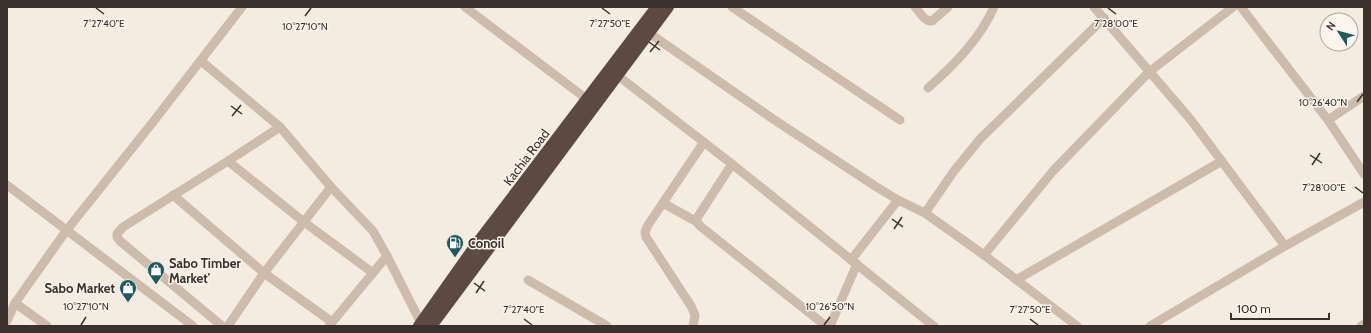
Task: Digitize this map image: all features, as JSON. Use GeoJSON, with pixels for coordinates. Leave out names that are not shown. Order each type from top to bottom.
{"type":"FeatureCollection","features":[{"type":"Feature","properties":{"kind":"highway","name":"Kachia Road"},"geometry":{"type":"LineString","coordinates":[[440,306],[477,244],[588,100],[657,7]]}},
{"type":"Feature","properties":{"kind":"highway","name":"Kachia Road"},"geometry":{"type":"LineString","coordinates":[[427,325],[668,7]]}},
{"type":"Feature","properties":{"kind":"street"},"geometry":{"type":"LineString","coordinates":[[7,320],[15,303],[66,231],[242,7]]}},
{"type":"Feature","properties":{"kind":"street"},"geometry":{"type":"LineString","coordinates":[[465,7],[588,100]]}},
{"type":"Feature","properties":{"kind":"street"},"geometry":{"type":"LineString","coordinates":[[732,7],[900,120]]}},
{"type":"Feature","properties":{"kind":"street"},"geometry":{"type":"LineString","coordinates":[[915,7],[924,18],[932,21],[948,7]]}},
{"type":"Feature","properties":{"kind":"street"},"geometry":{"type":"LineString","coordinates":[[928,88],[950,70],[974,41],[994,7]]}},
{"type":"Feature","properties":{"kind":"street"},"geometry":{"type":"LineString","coordinates":[[1094,7],[1191,120],[1285,246]]}},
{"type":"Feature","properties":{"kind":"street"},"geometry":{"type":"LineString","coordinates":[[984,254],[1053,171],[1149,72],[1233,7]]}},
{"type":"Feature","properties":{"kind":"street"},"geometry":{"type":"LineString","coordinates":[[1241,7],[1328,120],[1364,174]]}},
{"type":"Feature","properties":{"kind":"street"},"geometry":{"type":"LineString","coordinates":[[925,213],[980,139],[1104,18]]}},
{"type":"Feature","properties":{"kind":"street"},"geometry":{"type":"LineString","coordinates":[[649,33],[875,186],[898,200],[925,213],[984,254],[1077,326]]}},
{"type":"Feature","properties":{"kind":"street"},"geometry":{"type":"LineString","coordinates":[[201,61],[280,127],[331,187],[373,231],[427,325]]}},
{"type":"Feature","properties":{"kind":"street"},"geometry":{"type":"LineString","coordinates":[[617,75],[732,164],[854,262],[924,323],[934,326]]}},
{"type":"Feature","properties":{"kind":"street"},"geometry":{"type":"LineString","coordinates":[[1328,120],[1364,96]]}},
{"type":"Feature","properties":{"kind":"street"},"geometry":{"type":"LineString","coordinates":[[222,326],[120,241],[117,234],[123,227],[228,162],[280,127]]}},
{"type":"Feature","properties":{"kind":"street"},"geometry":{"type":"LineString","coordinates":[[693,326],[695,315],[691,306],[646,237],[645,232],[648,225],[704,142]]}},
{"type":"Feature","properties":{"kind":"street"},"geometry":{"type":"LineString","coordinates":[[1016,280],[1222,161]]}},
{"type":"Feature","properties":{"kind":"street"},"geometry":{"type":"LineString","coordinates":[[228,162],[304,222],[373,273]]}},
{"type":"Feature","properties":{"kind":"street"},"geometry":{"type":"LineString","coordinates":[[697,222],[697,218],[732,164]]}},
{"type":"Feature","properties":{"kind":"street"},"geometry":{"type":"LineString","coordinates":[[7,185],[193,326]]}},
{"type":"Feature","properties":{"kind":"street"},"geometry":{"type":"LineString","coordinates":[[228,326],[264,273],[331,187]]}},
{"type":"Feature","properties":{"kind":"street"},"geometry":{"type":"LineString","coordinates":[[173,195],[264,273],[331,324],[388,256]]}},
{"type":"Feature","properties":{"kind":"street"},"geometry":{"type":"LineString","coordinates":[[830,326],[854,262],[898,200]]}},
{"type":"Feature","properties":{"kind":"street"},"geometry":{"type":"LineString","coordinates":[[1150,326],[1285,246],[1364,202]]}},
{"type":"Feature","properties":{"kind":"street"},"geometry":{"type":"LineString","coordinates":[[663,203],[697,222],[700,226],[826,326]]}},
{"type":"Feature","properties":{"kind":"street"},"geometry":{"type":"LineString","coordinates":[[528,280],[607,326]]}},
{"type":"Feature","properties":{"kind":"street"},"geometry":{"type":"LineString","coordinates":[[15,303],[46,326]]}},
{"type":"Feature","properties":{"kind":"place","name":"Conoil"},"geometry":{"type":"Point","coordinates":[455,258]}},
{"type":"Feature","properties":{"kind":"place","name":"Sabo Timber Market'"},"geometry":{"type":"Point","coordinates":[156,285]}},
{"type":"Feature","properties":{"kind":"place","name":"Sabo Market"},"geometry":{"type":"Point","coordinates":[128,303]}}]}
